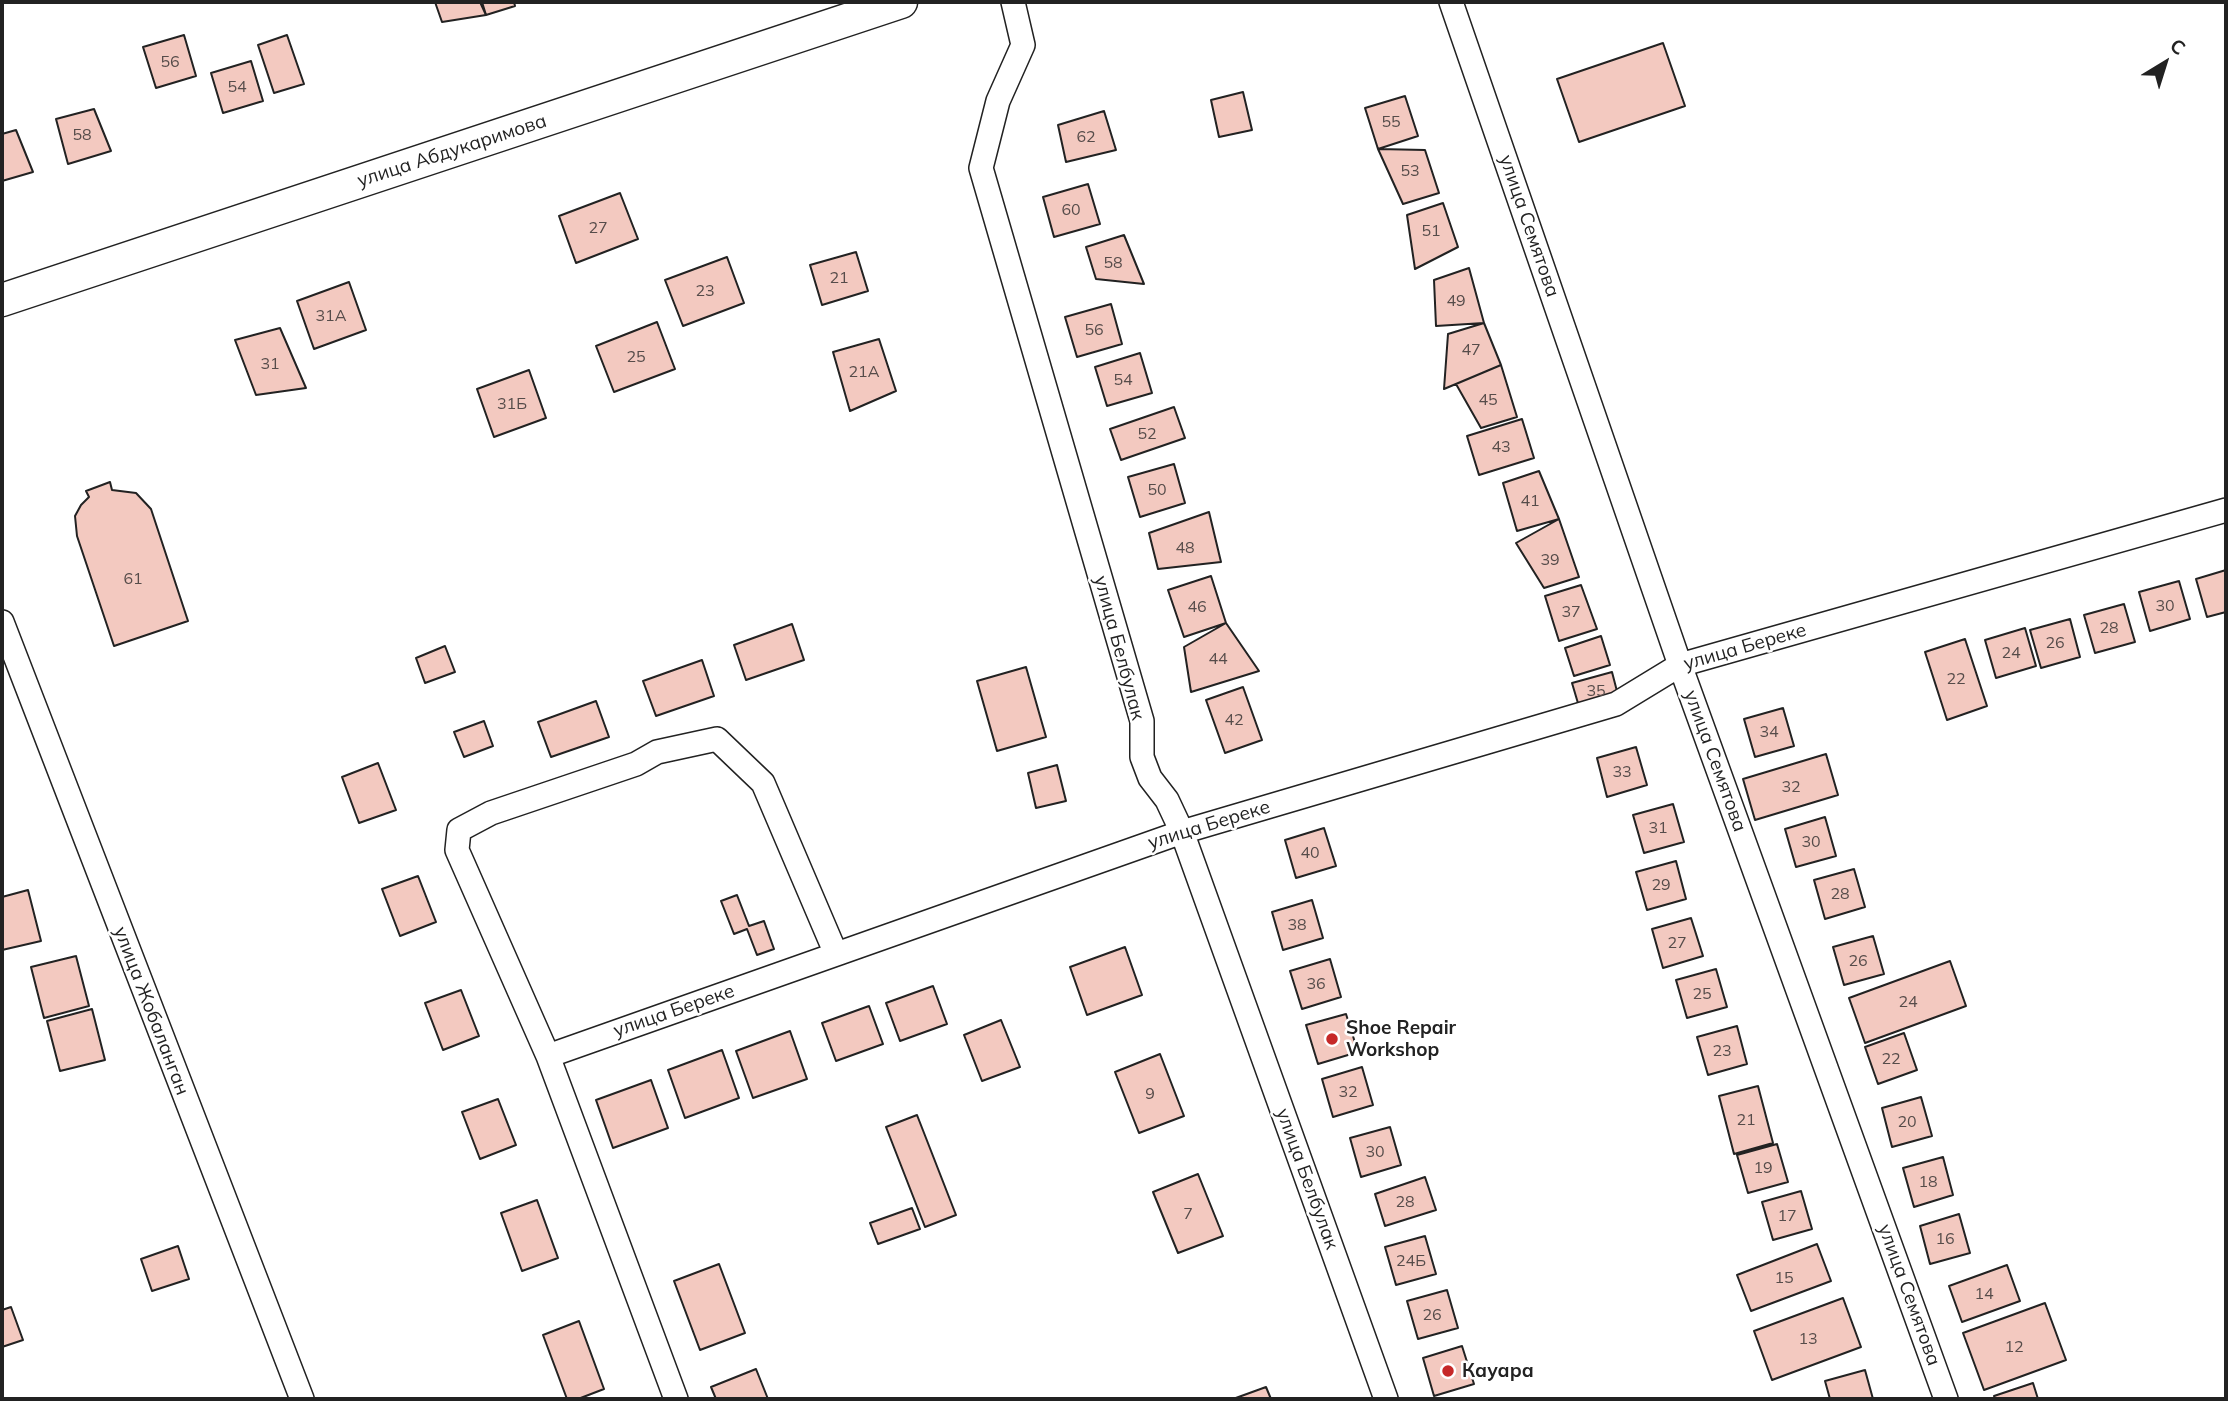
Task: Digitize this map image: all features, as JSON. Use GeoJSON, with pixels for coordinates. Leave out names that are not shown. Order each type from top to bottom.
{"type":"FeatureCollection","features":[{"type":"Feature","properties":{"kind":"main road","name":"улица Абдукаримова"},"geometry":{"type":"LineString","coordinates":[[2,300],[901,2]]}},
{"type":"Feature","properties":{"kind":"street","name":"улица Белбулак"},"geometry":{"type":"LineString","coordinates":[[1013,2],[1023,45],[998,101],[981,168],[1142,721],[1142,757],[1150,778],[1167,800],[1182,832],[1385,1399]]}},
{"type":"Feature","properties":{"kind":"street","name":"улица Семятова"},"geometry":{"type":"LineString","coordinates":[[1451,2],[1681,665],[1947,1399]]}},
{"type":"Feature","properties":{"kind":"street","name":"улица Береке"},"geometry":{"type":"LineString","coordinates":[[548,1056],[1182,832],[1616,704],[1681,665],[2226,510]]}},
{"type":"Feature","properties":{"kind":"street","name":"улица Жобаланган"},"geometry":{"type":"LineString","coordinates":[[2,622],[302,1399]]}},
{"type":"Feature","properties":{"kind":"street"},"geometry":{"type":"LineString","coordinates":[[676,1399],[548,1056],[457,850],[459,830],[491,813],[636,764],[657,752],[717,739],[763,783],[836,954]]}},
{"type":"Feature","properties":{"kind":"building"},"geometry":{"type":"Polygon","coordinates":[[[435,2],[480,2],[486,15],[442,22],[435,2]]]}},
{"type":"Feature","properties":{"kind":"building"},"geometry":{"type":"Polygon","coordinates":[[[482,2],[514,2],[515,6],[486,15],[482,2]]]}},
{"type":"Feature","properties":{"kind":"building"},"geometry":{"type":"Polygon","coordinates":[[[184,35],[196,76],[156,88],[143,47],[184,35]]]}},
{"type":"Feature","properties":{"kind":"building"},"geometry":{"type":"Polygon","coordinates":[[[287,35],[304,84],[274,93],[258,45],[287,35]]]}},
{"type":"Feature","properties":{"kind":"building"},"geometry":{"type":"Polygon","coordinates":[[[1663,43],[1685,106],[1579,142],[1557,79],[1663,43]]]}},
{"type":"Feature","properties":{"kind":"building"},"geometry":{"type":"Polygon","coordinates":[[[251,61],[263,101],[223,113],[211,73],[251,61]]]}},
{"type":"Feature","properties":{"kind":"building"},"geometry":{"type":"Polygon","coordinates":[[[1243,92],[1252,130],[1219,137],[1211,100],[1243,92]]]}},
{"type":"Feature","properties":{"kind":"building"},"geometry":{"type":"Polygon","coordinates":[[[1405,96],[1418,136],[1378,149],[1365,108],[1405,96]]]}},
{"type":"Feature","properties":{"kind":"building"},"geometry":{"type":"Polygon","coordinates":[[[94,109],[111,151],[68,164],[56,119],[94,109]]]}},
{"type":"Feature","properties":{"kind":"building"},"geometry":{"type":"Polygon","coordinates":[[[1104,111],[1116,150],[1066,162],[1058,125],[1104,111]]]}},
{"type":"Feature","properties":{"kind":"building"},"geometry":{"type":"Polygon","coordinates":[[[16,130],[33,172],[2,181],[2,134],[16,130]]]}},
{"type":"Feature","properties":{"kind":"building"},"geometry":{"type":"Polygon","coordinates":[[[1378,149],[1425,150],[1439,193],[1403,204],[1378,149]]]}},
{"type":"Feature","properties":{"kind":"building"},"geometry":{"type":"Polygon","coordinates":[[[1088,184],[1100,224],[1054,237],[1043,197],[1088,184]]]}},
{"type":"Feature","properties":{"kind":"building"},"geometry":{"type":"Polygon","coordinates":[[[620,193],[638,239],[576,263],[559,216],[620,193]]]}},
{"type":"Feature","properties":{"kind":"building"},"geometry":{"type":"Polygon","coordinates":[[[1443,203],[1458,247],[1415,269],[1407,215],[1443,203]]]}},
{"type":"Feature","properties":{"kind":"building"},"geometry":{"type":"Polygon","coordinates":[[[1124,235],[1144,284],[1096,279],[1086,247],[1124,235]]]}},
{"type":"Feature","properties":{"kind":"building"},"geometry":{"type":"Polygon","coordinates":[[[856,252],[868,291],[822,305],[810,265],[856,252]]]}},
{"type":"Feature","properties":{"kind":"building"},"geometry":{"type":"Polygon","coordinates":[[[727,257],[744,303],[683,326],[665,280],[727,257]]]}},
{"type":"Feature","properties":{"kind":"building"},"geometry":{"type":"Polygon","coordinates":[[[1469,268],[1484,323],[1436,326],[1434,280],[1469,268]]]}},
{"type":"Feature","properties":{"kind":"building"},"geometry":{"type":"Polygon","coordinates":[[[349,282],[366,330],[314,349],[297,301],[349,282]]]}},
{"type":"Feature","properties":{"kind":"building"},"geometry":{"type":"Polygon","coordinates":[[[1111,304],[1122,344],[1077,357],[1065,317],[1111,304]]]}},
{"type":"Feature","properties":{"kind":"building"},"geometry":{"type":"Polygon","coordinates":[[[657,322],[675,369],[614,392],[596,346],[657,322]]]}},
{"type":"Feature","properties":{"kind":"building"},"geometry":{"type":"Polygon","coordinates":[[[1484,323],[1501,365],[1444,389],[1448,334],[1484,323]]]}},
{"type":"Feature","properties":{"kind":"building"},"geometry":{"type":"Polygon","coordinates":[[[280,328],[306,388],[256,395],[235,340],[280,328]]]}},
{"type":"Feature","properties":{"kind":"building"},"geometry":{"type":"Polygon","coordinates":[[[879,339],[896,391],[850,411],[833,352],[879,339]]]}},
{"type":"Feature","properties":{"kind":"building"},"geometry":{"type":"Polygon","coordinates":[[[1140,353],[1152,393],[1107,406],[1095,367],[1140,353]]]}},
{"type":"Feature","properties":{"kind":"building"},"geometry":{"type":"Polygon","coordinates":[[[1501,365],[1517,417],[1481,428],[1456,384],[1501,365]]]}},
{"type":"Feature","properties":{"kind":"building"},"geometry":{"type":"Polygon","coordinates":[[[529,370],[546,418],[494,437],[477,389],[529,370]]]}},
{"type":"Feature","properties":{"kind":"building"},"geometry":{"type":"Polygon","coordinates":[[[1174,407],[1185,438],[1121,460],[1110,429],[1174,407]]]}},
{"type":"Feature","properties":{"kind":"building"},"geometry":{"type":"Polygon","coordinates":[[[1522,419],[1534,458],[1479,475],[1467,436],[1522,419]]]}},
{"type":"Feature","properties":{"kind":"building"},"geometry":{"type":"Polygon","coordinates":[[[1174,464],[1185,503],[1140,517],[1128,477],[1174,464]]]}},
{"type":"Feature","properties":{"kind":"building"},"geometry":{"type":"Polygon","coordinates":[[[1539,471],[1559,519],[1517,531],[1503,483],[1539,471]]]}},
{"type":"Feature","properties":{"kind":"building"},"geometry":{"type":"Polygon","coordinates":[[[110,482],[112,490],[136,493],[151,509],[188,621],[114,646],[77,536],[75,516],[89,497],[86,491],[110,482]]]}},
{"type":"Feature","properties":{"kind":"building"},"geometry":{"type":"Polygon","coordinates":[[[1209,512],[1221,562],[1158,569],[1149,533],[1209,512]]]}},
{"type":"Feature","properties":{"kind":"building"},"geometry":{"type":"Polygon","coordinates":[[[1559,519],[1579,577],[1544,588],[1516,543],[1559,519]]]}},
{"type":"Feature","properties":{"kind":"building"},"geometry":{"type":"Polygon","coordinates":[[[2226,570],[2226,612],[2207,617],[2196,579],[2226,570]]]}},
{"type":"Feature","properties":{"kind":"building"},"geometry":{"type":"Polygon","coordinates":[[[1211,576],[1226,623],[1184,637],[1168,590],[1211,576]]]}},
{"type":"Feature","properties":{"kind":"building"},"geometry":{"type":"Polygon","coordinates":[[[2179,581],[2190,619],[2150,631],[2139,592],[2179,581]]]}},
{"type":"Feature","properties":{"kind":"building"},"geometry":{"type":"Polygon","coordinates":[[[1581,585],[1597,629],[1559,641],[1545,596],[1581,585]]]}},
{"type":"Feature","properties":{"kind":"building"},"geometry":{"type":"Polygon","coordinates":[[[2124,604],[2135,642],[2095,653],[2084,615],[2124,604]]]}},
{"type":"Feature","properties":{"kind":"building"},"geometry":{"type":"Polygon","coordinates":[[[2070,619],[2080,657],[2041,668],[2030,630],[2070,619]]]}},
{"type":"Feature","properties":{"kind":"building"},"geometry":{"type":"Polygon","coordinates":[[[1226,623],[1259,671],[1191,692],[1184,647],[1226,623]]]}},
{"type":"Feature","properties":{"kind":"building"},"geometry":{"type":"Polygon","coordinates":[[[792,624],[804,660],[746,680],[734,645],[792,624]]]}},
{"type":"Feature","properties":{"kind":"building"},"geometry":{"type":"Polygon","coordinates":[[[2025,628],[2036,666],[1996,678],[1985,640],[2025,628]]]}},
{"type":"Feature","properties":{"kind":"building"},"geometry":{"type":"Polygon","coordinates":[[[1601,636],[1610,665],[1574,676],[1565,648],[1601,636]]]}},
{"type":"Feature","properties":{"kind":"building"},"geometry":{"type":"Polygon","coordinates":[[[1965,639],[1987,706],[1947,720],[1925,652],[1965,639]]]}},
{"type":"Feature","properties":{"kind":"building"},"geometry":{"type":"Polygon","coordinates":[[[445,646],[455,672],[425,683],[416,658],[445,646]]]}},
{"type":"Feature","properties":{"kind":"building"},"geometry":{"type":"Polygon","coordinates":[[[702,660],[714,696],[656,716],[643,681],[702,660]]]}},
{"type":"Feature","properties":{"kind":"building"},"geometry":{"type":"Polygon","coordinates":[[[1026,667],[1046,737],[997,751],[977,681],[1026,667]]]}},
{"type":"Feature","properties":{"kind":"building"},"geometry":{"type":"Polygon","coordinates":[[[1612,672],[1619,699],[1580,710],[1572,683],[1612,672]]]}},
{"type":"Feature","properties":{"kind":"building"},"geometry":{"type":"Polygon","coordinates":[[[1243,687],[1262,740],[1225,753],[1206,700],[1243,687]]]}},
{"type":"Feature","properties":{"kind":"building"},"geometry":{"type":"Polygon","coordinates":[[[596,701],[609,737],[551,757],[538,722],[596,701]]]}},
{"type":"Feature","properties":{"kind":"building"},"geometry":{"type":"Polygon","coordinates":[[[1783,708],[1794,746],[1755,757],[1744,719],[1783,708]]]}},
{"type":"Feature","properties":{"kind":"building"},"geometry":{"type":"Polygon","coordinates":[[[484,721],[493,746],[464,757],[454,732],[484,721]]]}},
{"type":"Feature","properties":{"kind":"building"},"geometry":{"type":"Polygon","coordinates":[[[1636,747],[1647,785],[1607,797],[1597,758],[1636,747]]]}},
{"type":"Feature","properties":{"kind":"building"},"geometry":{"type":"Polygon","coordinates":[[[1826,754],[1838,795],[1755,820],[1743,779],[1826,754]]]}},
{"type":"Feature","properties":{"kind":"building"},"geometry":{"type":"Polygon","coordinates":[[[378,763],[396,810],[359,823],[342,777],[378,763]]]}},
{"type":"Feature","properties":{"kind":"building"},"geometry":{"type":"Polygon","coordinates":[[[1057,765],[1066,801],[1036,808],[1028,773],[1057,765]]]}},
{"type":"Feature","properties":{"kind":"building"},"geometry":{"type":"Polygon","coordinates":[[[1673,804],[1684,842],[1644,853],[1633,815],[1673,804]]]}},
{"type":"Feature","properties":{"kind":"building"},"geometry":{"type":"Polygon","coordinates":[[[1825,817],[1836,856],[1796,867],[1785,829],[1825,817]]]}},
{"type":"Feature","properties":{"kind":"building"},"geometry":{"type":"Polygon","coordinates":[[[1324,828],[1336,866],[1296,878],[1285,840],[1324,828]]]}},
{"type":"Feature","properties":{"kind":"building"},"geometry":{"type":"Polygon","coordinates":[[[1676,861],[1686,899],[1647,910],[1636,872],[1676,861]]]}},
{"type":"Feature","properties":{"kind":"building"},"geometry":{"type":"Polygon","coordinates":[[[1854,869],[1865,907],[1825,919],[1814,880],[1854,869]]]}},
{"type":"Feature","properties":{"kind":"building"},"geometry":{"type":"Polygon","coordinates":[[[418,876],[436,922],[400,936],[382,889],[418,876]]]}},
{"type":"Feature","properties":{"kind":"building"},"geometry":{"type":"Polygon","coordinates":[[[28,890],[41,941],[2,950],[2,897],[28,890]]]}},
{"type":"Feature","properties":{"kind":"building"},"geometry":{"type":"Polygon","coordinates":[[[737,895],[749,926],[764,921],[774,949],[757,955],[747,929],[734,934],[721,901],[737,895]]]}},
{"type":"Feature","properties":{"kind":"building"},"geometry":{"type":"Polygon","coordinates":[[[1312,900],[1323,938],[1283,950],[1272,912],[1312,900]]]}},
{"type":"Feature","properties":{"kind":"building"},"geometry":{"type":"Polygon","coordinates":[[[1691,918],[1703,956],[1663,968],[1652,929],[1691,918]]]}},
{"type":"Feature","properties":{"kind":"building"},"geometry":{"type":"Polygon","coordinates":[[[1873,936],[1884,974],[1844,985],[1833,947],[1873,936]]]}},
{"type":"Feature","properties":{"kind":"building"},"geometry":{"type":"Polygon","coordinates":[[[1125,947],[1142,995],[1087,1015],[1070,967],[1125,947]]]}},
{"type":"Feature","properties":{"kind":"building"},"geometry":{"type":"Polygon","coordinates":[[[76,956],[89,1006],[44,1018],[31,967],[76,956]]]}},
{"type":"Feature","properties":{"kind":"building"},"geometry":{"type":"Polygon","coordinates":[[[1330,959],[1341,997],[1302,1009],[1290,971],[1330,959]]]}},
{"type":"Feature","properties":{"kind":"building"},"geometry":{"type":"Polygon","coordinates":[[[1950,961],[1966,1006],[1865,1043],[1849,998],[1950,961]]]}},
{"type":"Feature","properties":{"kind":"building"},"geometry":{"type":"Polygon","coordinates":[[[1716,969],[1727,1007],[1687,1018],[1676,980],[1716,969]]]}},
{"type":"Feature","properties":{"kind":"building"},"geometry":{"type":"Polygon","coordinates":[[[933,986],[947,1024],[900,1041],[886,1003],[933,986]]]}},
{"type":"Feature","properties":{"kind":"building"},"geometry":{"type":"Polygon","coordinates":[[[461,990],[479,1036],[443,1050],[425,1003],[461,990]]]}},
{"type":"Feature","properties":{"kind":"building"},"geometry":{"type":"Polygon","coordinates":[[[869,1006],[883,1044],[836,1061],[822,1023],[869,1006]]]}},
{"type":"Feature","properties":{"kind":"building"},"geometry":{"type":"Polygon","coordinates":[[[92,1009],[105,1060],[60,1071],[47,1021],[92,1009]]]}},
{"type":"Feature","properties":{"kind":"building","name":"Shoe Repair Workshop"},"geometry":{"type":"Polygon","coordinates":[[[1346,1014],[1358,1052],[1318,1064],[1306,1025],[1346,1014]]]}},
{"type":"Feature","properties":{"kind":"building"},"geometry":{"type":"Polygon","coordinates":[[[1001,1020],[1020,1067],[982,1081],[964,1035],[1001,1020]]]}},
{"type":"Feature","properties":{"kind":"building"},"geometry":{"type":"Polygon","coordinates":[[[1737,1026],[1747,1064],[1708,1075],[1697,1037],[1737,1026]]]}},
{"type":"Feature","properties":{"kind":"building"},"geometry":{"type":"Polygon","coordinates":[[[790,1031],[807,1079],[753,1098],[736,1051],[790,1031]]]}},
{"type":"Feature","properties":{"kind":"building"},"geometry":{"type":"Polygon","coordinates":[[[1904,1033],[1917,1070],[1878,1084],[1865,1047],[1904,1033]]]}},
{"type":"Feature","properties":{"kind":"building"},"geometry":{"type":"Polygon","coordinates":[[[722,1050],[739,1098],[685,1118],[668,1070],[722,1050]]]}},
{"type":"Feature","properties":{"kind":"building"},"geometry":{"type":"Polygon","coordinates":[[[1160,1054],[1184,1116],[1139,1133],[1115,1072],[1160,1054]]]}},
{"type":"Feature","properties":{"kind":"building"},"geometry":{"type":"Polygon","coordinates":[[[1362,1067],[1373,1105],[1333,1117],[1322,1079],[1362,1067]]]}},
{"type":"Feature","properties":{"kind":"building"},"geometry":{"type":"Polygon","coordinates":[[[651,1080],[668,1128],[613,1148],[596,1100],[651,1080]]]}},
{"type":"Feature","properties":{"kind":"building"},"geometry":{"type":"Polygon","coordinates":[[[1758,1086],[1773,1143],[1734,1154],[1719,1096],[1758,1086]]]}},
{"type":"Feature","properties":{"kind":"building"},"geometry":{"type":"Polygon","coordinates":[[[1921,1097],[1932,1136],[1892,1147],[1882,1108],[1921,1097]]]}},
{"type":"Feature","properties":{"kind":"building"},"geometry":{"type":"Polygon","coordinates":[[[498,1099],[516,1145],[480,1159],[462,1112],[498,1099]]]}},
{"type":"Feature","properties":{"kind":"building"},"geometry":{"type":"Polygon","coordinates":[[[917,1115],[956,1215],[925,1227],[886,1127],[917,1115]]]}},
{"type":"Feature","properties":{"kind":"building"},"geometry":{"type":"Polygon","coordinates":[[[1390,1127],[1401,1165],[1361,1177],[1350,1138],[1390,1127]]]}},
{"type":"Feature","properties":{"kind":"building"},"geometry":{"type":"Polygon","coordinates":[[[1777,1144],[1788,1182],[1748,1193],[1737,1155],[1777,1144]]]}},
{"type":"Feature","properties":{"kind":"building"},"geometry":{"type":"Polygon","coordinates":[[[1943,1157],[1953,1195],[1914,1207],[1903,1168],[1943,1157]]]}},
{"type":"Feature","properties":{"kind":"building"},"geometry":{"type":"Polygon","coordinates":[[[1198,1174],[1223,1236],[1178,1253],[1153,1192],[1198,1174]]]}},
{"type":"Feature","properties":{"kind":"building"},"geometry":{"type":"Polygon","coordinates":[[[1425,1177],[1436,1210],[1385,1226],[1375,1194],[1425,1177]]]}},
{"type":"Feature","properties":{"kind":"building"},"geometry":{"type":"Polygon","coordinates":[[[1801,1191],[1812,1229],[1773,1240],[1762,1202],[1801,1191]]]}},
{"type":"Feature","properties":{"kind":"building"},"geometry":{"type":"Polygon","coordinates":[[[537,1200],[558,1258],[522,1271],[501,1213],[537,1200]]]}},
{"type":"Feature","properties":{"kind":"building"},"geometry":{"type":"Polygon","coordinates":[[[912,1208],[920,1229],[878,1244],[870,1223],[912,1208]]]}},
{"type":"Feature","properties":{"kind":"building"},"geometry":{"type":"Polygon","coordinates":[[[1959,1214],[1970,1253],[1930,1264],[1920,1226],[1959,1214]]]}},
{"type":"Feature","properties":{"kind":"building"},"geometry":{"type":"Polygon","coordinates":[[[1425,1236],[1436,1274],[1396,1285],[1385,1247],[1425,1236]]]}},
{"type":"Feature","properties":{"kind":"building"},"geometry":{"type":"Polygon","coordinates":[[[1817,1244],[1831,1281],[1751,1311],[1737,1275],[1817,1244]]]}},
{"type":"Feature","properties":{"kind":"building"},"geometry":{"type":"Polygon","coordinates":[[[178,1246],[189,1279],[152,1291],[141,1259],[178,1246]]]}},
{"type":"Feature","properties":{"kind":"building"},"geometry":{"type":"Polygon","coordinates":[[[719,1264],[745,1333],[700,1350],[674,1281],[719,1264]]]}},
{"type":"Feature","properties":{"kind":"building"},"geometry":{"type":"Polygon","coordinates":[[[2007,1265],[2020,1301],[1962,1322],[1949,1286],[2007,1265]]]}},
{"type":"Feature","properties":{"kind":"building"},"geometry":{"type":"Polygon","coordinates":[[[1447,1290],[1458,1328],[1418,1339],[1407,1301],[1447,1290]]]}},
{"type":"Feature","properties":{"kind":"building"},"geometry":{"type":"Polygon","coordinates":[[[1843,1298],[1861,1347],[1772,1380],[1754,1331],[1843,1298]]]}},
{"type":"Feature","properties":{"kind":"building"},"geometry":{"type":"Polygon","coordinates":[[[2045,1303],[2066,1360],[1984,1390],[1963,1333],[2045,1303]]]}},
{"type":"Feature","properties":{"kind":"building"},"geometry":{"type":"Polygon","coordinates":[[[11,1307],[23,1340],[2,1347],[2,1310],[11,1307]]]}},
{"type":"Feature","properties":{"kind":"building"},"geometry":{"type":"Polygon","coordinates":[[[579,1321],[604,1389],[578,1399],[567,1399],[543,1335],[579,1321]]]}},
{"type":"Feature","properties":{"kind":"building","name":"Кауара"},"geometry":{"type":"Polygon","coordinates":[[[1462,1346],[1474,1384],[1434,1396],[1423,1358],[1462,1346]]]}},
{"type":"Feature","properties":{"kind":"building"},"geometry":{"type":"Polygon","coordinates":[[[756,1369],[768,1399],[716,1399],[711,1387],[756,1369]]]}},
{"type":"Feature","properties":{"kind":"building"},"geometry":{"type":"Polygon","coordinates":[[[1865,1370],[1873,1399],[1830,1399],[1825,1381],[1865,1370]]]}},
{"type":"Feature","properties":{"kind":"building"},"geometry":{"type":"Polygon","coordinates":[[[2033,1383],[2038,1399],[1995,1399],[1994,1396],[2033,1383]]]}},
{"type":"Feature","properties":{"kind":"building"},"geometry":{"type":"Polygon","coordinates":[[[1266,1387],[1271,1399],[1233,1399],[1266,1387]]]}},
{"type":"Feature","properties":{"kind":"place","name":"Shoe Repair Workshop"},"geometry":{"type":"Point","coordinates":[1332,1039]}},
{"type":"Feature","properties":{"kind":"place","name":"Кауара"},"geometry":{"type":"Point","coordinates":[1448,1371]}}]}
